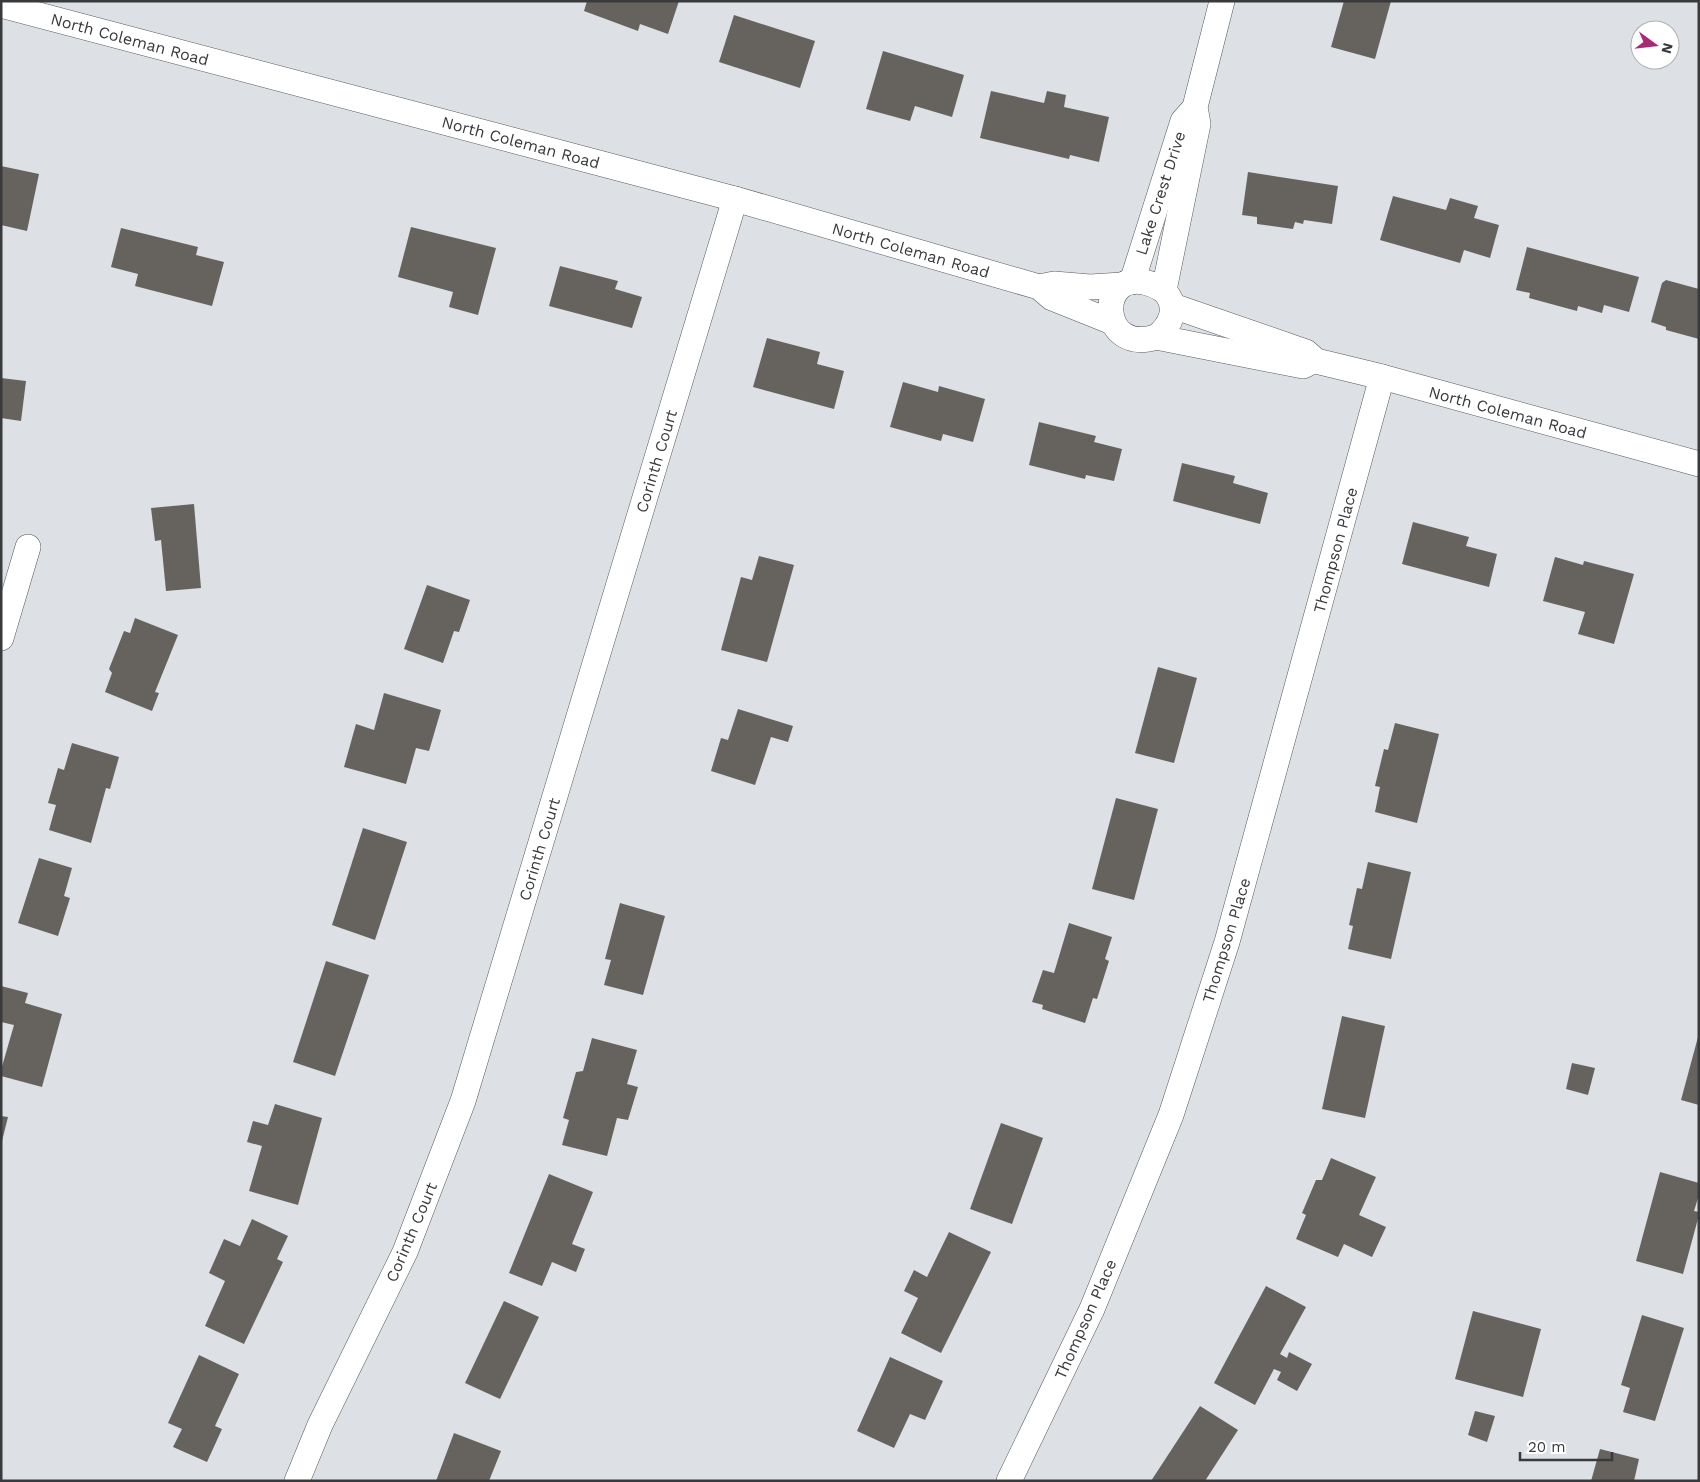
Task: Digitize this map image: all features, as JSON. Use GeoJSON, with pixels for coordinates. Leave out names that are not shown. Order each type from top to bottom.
{"type":"FeatureCollection","features":[{"type":"Feature","properties":{"kind":"street","name":"Lake Crest Drive"},"geometry":{"type":"LineString","coordinates":[[1168,298],[1198,124],[1195,108],[1222,1]]}},
{"type":"Feature","properties":{"kind":"street","name":"North Coleman Road"},"geometry":{"type":"LineString","coordinates":[[1,6],[735,199],[1039,287],[1052,298],[1112,322]]}},
{"type":"Feature","properties":{"kind":"street","name":"Lake Crest Drive"},"geometry":{"type":"LineString","coordinates":[[1127,283],[1183,121],[1195,108]]}},
{"type":"Feature","properties":{"kind":"street","name":"Corinth Court"},"geometry":{"type":"LineString","coordinates":[[297,1481],[320,1425],[405,1252],[463,1101],[735,199]]}},
{"type":"Feature","properties":{"kind":"street"},"geometry":{"type":"LineString","coordinates":[[1142,282],[1154,285],[1168,298],[1170,320],[1165,331],[1156,337],[1145,341],[1130,338],[1118,331],[1112,322],[1110,314],[1111,303],[1116,292],[1127,283],[1142,282]]}},
{"type":"Feature","properties":{"kind":"street","name":"North Coleman Road"},"geometry":{"type":"LineString","coordinates":[[1039,287],[1054,284],[1090,287],[1127,283]]}},
{"type":"Feature","properties":{"kind":"street","name":"North Coleman Road"},"geometry":{"type":"LineString","coordinates":[[1168,298],[1306,352],[1316,361],[1382,377],[1699,464]]}},
{"type":"Feature","properties":{"kind":"street","name":"North Coleman Road"},"geometry":{"type":"LineString","coordinates":[[1156,337],[1303,366],[1316,361]]}},
{"type":"Feature","properties":{"kind":"street","name":"Thompson Place"},"geometry":{"type":"LineString","coordinates":[[1009,1481],[1092,1309],[1171,1115],[1227,942],[1382,377]]}},
{"type":"Feature","properties":{"kind":"street"},"geometry":{"type":"LineString","coordinates":[[1,638],[28,547]]}},
{"type":"Feature","properties":{"kind":"building"},"geometry":{"type":"Polygon","coordinates":[[[587,1],[679,1],[668,34],[640,24],[638,31],[584,11],[587,1]]]}},
{"type":"Feature","properties":{"kind":"building"},"geometry":{"type":"Polygon","coordinates":[[[1344,1],[1391,1],[1375,59],[1331,47],[1344,1]]]}},
{"type":"Feature","properties":{"kind":"building"},"geometry":{"type":"Polygon","coordinates":[[[734,15],[815,41],[800,88],[719,62],[734,15]]]}},
{"type":"Feature","properties":{"kind":"building"},"geometry":{"type":"Polygon","coordinates":[[[883,51],[964,75],[952,117],[915,106],[910,121],[866,109],[883,51]]]}},
{"type":"Feature","properties":{"kind":"building"},"geometry":{"type":"Polygon","coordinates":[[[991,91],[1044,103],[1047,91],[1066,95],[1064,107],[1109,117],[1099,162],[1070,155],[1069,159],[980,138],[991,91]]]}},
{"type":"Feature","properties":{"kind":"building"},"geometry":{"type":"Polygon","coordinates":[[[1,166],[39,174],[27,231],[1,225],[1,166]]]}},
{"type":"Feature","properties":{"kind":"building"},"geometry":{"type":"Polygon","coordinates":[[[1248,172],[1338,186],[1332,224],[1304,220],[1303,224],[1295,222],[1293,229],[1257,224],[1257,217],[1242,215],[1248,172]]]}},
{"type":"Feature","properties":{"kind":"building"},"geometry":{"type":"Polygon","coordinates":[[[1393,196],[1446,210],[1450,198],[1478,206],[1474,218],[1499,225],[1490,258],[1464,250],[1460,263],[1380,240],[1393,196]]]}},
{"type":"Feature","properties":{"kind":"building"},"geometry":{"type":"Polygon","coordinates":[[[411,227],[496,248],[478,315],[449,307],[453,292],[398,277],[411,227]]]}},
{"type":"Feature","properties":{"kind":"building"},"geometry":{"type":"Polygon","coordinates":[[[121,228],[198,247],[196,255],[224,262],[212,306],[135,286],[138,274],[111,267],[121,228]]]}},
{"type":"Feature","properties":{"kind":"building"},"geometry":{"type":"Polygon","coordinates":[[[1527,247],[1639,277],[1629,312],[1604,305],[1602,313],[1578,306],[1577,311],[1529,298],[1530,293],[1516,290],[1527,247]]]}},
{"type":"Feature","properties":{"kind":"building"},"geometry":{"type":"Polygon","coordinates":[[[560,266],[618,281],[615,289],[642,297],[632,328],[549,306],[560,266]]]}},
{"type":"Feature","properties":{"kind":"building"},"geometry":{"type":"Polygon","coordinates":[[[1666,280],[1699,289],[1699,339],[1666,330],[1666,327],[1651,322],[1662,283],[1666,280]]]}},
{"type":"Feature","properties":{"kind":"building"},"geometry":{"type":"Polygon","coordinates":[[[767,338],[820,352],[817,364],[844,371],[834,409],[753,387],[767,338]]]}},
{"type":"Feature","properties":{"kind":"building"},"geometry":{"type":"Polygon","coordinates":[[[1,378],[26,381],[21,421],[1,418],[1,378]]]}},
{"type":"Feature","properties":{"kind":"building"},"geometry":{"type":"Polygon","coordinates":[[[903,382],[938,392],[939,386],[985,399],[973,442],[943,434],[941,441],[890,427],[903,382]]]}},
{"type":"Feature","properties":{"kind":"building"},"geometry":{"type":"Polygon","coordinates":[[[1039,422],[1096,436],[1094,442],[1122,449],[1114,481],[1086,475],[1085,479],[1029,465],[1039,422]]]}},
{"type":"Feature","properties":{"kind":"building"},"geometry":{"type":"Polygon","coordinates":[[[1182,463],[1235,476],[1233,483],[1268,493],[1260,524],[1173,501],[1182,463]]]}},
{"type":"Feature","properties":{"kind":"building"},"geometry":{"type":"Polygon","coordinates":[[[194,504],[201,588],[166,591],[161,540],[155,541],[151,508],[194,504]]]}},
{"type":"Feature","properties":{"kind":"building"},"geometry":{"type":"Polygon","coordinates":[[[1413,522],[1469,537],[1466,546],[1497,554],[1489,587],[1402,564],[1413,522]]]}},
{"type":"Feature","properties":{"kind":"building"},"geometry":{"type":"Polygon","coordinates":[[[759,556],[794,565],[767,662],[721,650],[741,577],[752,580],[759,556]]]}},
{"type":"Feature","properties":{"kind":"building"},"geometry":{"type":"Polygon","coordinates":[[[1555,557],[1583,565],[1584,561],[1634,574],[1614,644],[1578,634],[1585,612],[1543,601],[1555,557]]]}},
{"type":"Feature","properties":{"kind":"building"},"geometry":{"type":"Polygon","coordinates":[[[427,585],[470,600],[459,632],[454,631],[443,663],[404,649],[427,585]]]}},
{"type":"Feature","properties":{"kind":"building"},"geometry":{"type":"Polygon","coordinates":[[[135,618],[178,635],[155,692],[159,693],[152,711],[105,692],[112,673],[109,669],[124,631],[130,633],[135,618]]]}},
{"type":"Feature","properties":{"kind":"building"},"geometry":{"type":"Polygon","coordinates":[[[1158,667],[1197,678],[1174,763],[1135,753],[1158,667]]]}},
{"type":"Feature","properties":{"kind":"building"},"geometry":{"type":"Polygon","coordinates":[[[384,693],[441,710],[429,751],[416,748],[406,784],[344,767],[356,724],[374,730],[384,693]]]}},
{"type":"Feature","properties":{"kind":"building"},"geometry":{"type":"Polygon","coordinates":[[[738,709],[793,726],[788,742],[771,737],[755,785],[711,771],[721,738],[728,740],[738,709]]]}},
{"type":"Feature","properties":{"kind":"building"},"geometry":{"type":"Polygon","coordinates":[[[1395,723],[1439,734],[1417,823],[1375,812],[1380,787],[1375,786],[1384,749],[1388,750],[1395,723]]]}},
{"type":"Feature","properties":{"kind":"building"},"geometry":{"type":"Polygon","coordinates":[[[72,743],[119,757],[110,789],[106,788],[91,843],[49,830],[56,805],[48,803],[58,768],[64,770],[72,743]]]}},
{"type":"Feature","properties":{"kind":"building"},"geometry":{"type":"Polygon","coordinates":[[[1116,798],[1158,809],[1134,900],[1092,889],[1116,798]]]}},
{"type":"Feature","properties":{"kind":"building"},"geometry":{"type":"Polygon","coordinates":[[[363,828],[407,842],[375,940],[332,925],[363,828]]]}},
{"type":"Feature","properties":{"kind":"building"},"geometry":{"type":"Polygon","coordinates":[[[39,858],[72,868],[64,896],[70,898],[58,936],[18,923],[39,858]]]}},
{"type":"Feature","properties":{"kind":"building"},"geometry":{"type":"Polygon","coordinates":[[[1368,862],[1411,872],[1391,959],[1348,949],[1353,926],[1349,925],[1357,888],[1362,889],[1368,862]]]}},
{"type":"Feature","properties":{"kind":"building"},"geometry":{"type":"Polygon","coordinates":[[[620,903],[665,916],[643,995],[604,985],[611,960],[605,959],[620,903]]]}},
{"type":"Feature","properties":{"kind":"building"},"geometry":{"type":"Polygon","coordinates":[[[1069,923],[1112,937],[1105,959],[1109,961],[1097,999],[1093,998],[1085,1023],[1042,1009],[1043,1005],[1032,1002],[1043,970],[1054,973],[1069,923]]]}},
{"type":"Feature","properties":{"kind":"building"},"geometry":{"type":"Polygon","coordinates":[[[326,961],[369,975],[335,1076],[293,1062],[326,961]]]}},
{"type":"Feature","properties":{"kind":"building"},"geometry":{"type":"Polygon","coordinates":[[[1,986],[28,993],[25,1003],[62,1014],[42,1087],[1,1076],[14,1025],[1,1022],[1,986]]]}},
{"type":"Feature","properties":{"kind":"building"},"geometry":{"type":"Polygon","coordinates":[[[1342,1016],[1385,1026],[1365,1118],[1322,1109],[1342,1016]]]}},
{"type":"Feature","properties":{"kind":"building"},"geometry":{"type":"Polygon","coordinates":[[[1699,1037],[1699,1105],[1681,1100],[1699,1037]]]}},
{"type":"Feature","properties":{"kind":"building"},"geometry":{"type":"Polygon","coordinates":[[[592,1038],[637,1050],[627,1084],[638,1087],[628,1120],[617,1118],[607,1156],[562,1145],[569,1120],[563,1118],[576,1072],[583,1071],[592,1038]]]}},
{"type":"Feature","properties":{"kind":"building"},"geometry":{"type":"Polygon","coordinates":[[[1572,1063],[1595,1068],[1588,1095],[1566,1089],[1572,1063]]]}},
{"type":"Feature","properties":{"kind":"building"},"geometry":{"type":"Polygon","coordinates":[[[275,1104],[322,1118],[298,1205],[249,1191],[262,1146],[247,1142],[253,1121],[268,1125],[275,1104]]]}},
{"type":"Feature","properties":{"kind":"building"},"geometry":{"type":"Polygon","coordinates":[[[1,1116],[8,1117],[2,1141],[1,1141],[1,1116]]]}},
{"type":"Feature","properties":{"kind":"building"},"geometry":{"type":"Polygon","coordinates":[[[1001,1123],[1043,1138],[1012,1224],[970,1209],[1001,1123]]]}},
{"type":"Feature","properties":{"kind":"building"},"geometry":{"type":"Polygon","coordinates":[[[1331,1158],[1376,1177],[1359,1215],[1386,1227],[1372,1257],[1344,1244],[1338,1257],[1296,1239],[1306,1215],[1302,1213],[1316,1180],[1322,1180],[1331,1158]]]}},
{"type":"Feature","properties":{"kind":"building"},"geometry":{"type":"Polygon","coordinates":[[[1660,1172],[1699,1183],[1699,1195],[1694,1211],[1699,1212],[1699,1215],[1683,1274],[1636,1261],[1660,1172]]]}},
{"type":"Feature","properties":{"kind":"building"},"geometry":{"type":"Polygon","coordinates":[[[549,1174],[593,1192],[572,1244],[585,1249],[576,1272],[552,1262],[542,1286],[509,1273],[549,1174]]]}},
{"type":"Feature","properties":{"kind":"building"},"geometry":{"type":"Polygon","coordinates":[[[252,1219],[288,1236],[277,1259],[283,1262],[244,1344],[205,1326],[225,1281],[209,1273],[224,1239],[240,1246],[252,1219]]]}},
{"type":"Feature","properties":{"kind":"building"},"geometry":{"type":"Polygon","coordinates":[[[949,1232],[991,1252],[941,1353],[901,1333],[918,1298],[904,1291],[914,1270],[927,1277],[949,1232]]]}},
{"type":"Feature","properties":{"kind":"building"},"geometry":{"type":"Polygon","coordinates":[[[1266,1286],[1306,1307],[1280,1354],[1287,1358],[1289,1352],[1312,1364],[1297,1391],[1277,1380],[1281,1372],[1274,1369],[1255,1405],[1214,1383],[1266,1286]]]}},
{"type":"Feature","properties":{"kind":"building"},"geometry":{"type":"Polygon","coordinates":[[[504,1301],[539,1317],[500,1399],[465,1383],[504,1301]]]}},
{"type":"Feature","properties":{"kind":"building"},"geometry":{"type":"Polygon","coordinates":[[[1473,1311],[1541,1329],[1523,1397],[1455,1379],[1473,1311]]]}},
{"type":"Feature","properties":{"kind":"building"},"geometry":{"type":"Polygon","coordinates":[[[1642,1315],[1684,1328],[1655,1421],[1623,1412],[1630,1388],[1621,1385],[1642,1315]]]}},
{"type":"Feature","properties":{"kind":"building"},"geometry":{"type":"Polygon","coordinates":[[[199,1355],[239,1374],[215,1426],[222,1429],[207,1462],[173,1447],[182,1429],[168,1423],[199,1355]]]}},
{"type":"Feature","properties":{"kind":"building"},"geometry":{"type":"Polygon","coordinates":[[[890,1357],[943,1381],[925,1420],[910,1414],[894,1448],[857,1431],[890,1357]]]}},
{"type":"Feature","properties":{"kind":"building"},"geometry":{"type":"Polygon","coordinates":[[[1200,1406],[1238,1430],[1205,1481],[1151,1481],[1200,1406]]]}},
{"type":"Feature","properties":{"kind":"building"},"geometry":{"type":"Polygon","coordinates":[[[1475,1411],[1495,1416],[1487,1442],[1468,1435],[1475,1411]]]}},
{"type":"Feature","properties":{"kind":"building"},"geometry":{"type":"Polygon","coordinates":[[[454,1433],[501,1451],[489,1481],[436,1481],[454,1433]]]}},
{"type":"Feature","properties":{"kind":"building"},"geometry":{"type":"Polygon","coordinates":[[[1600,1449],[1639,1459],[1634,1481],[1591,1481],[1600,1449]]]}}]}
